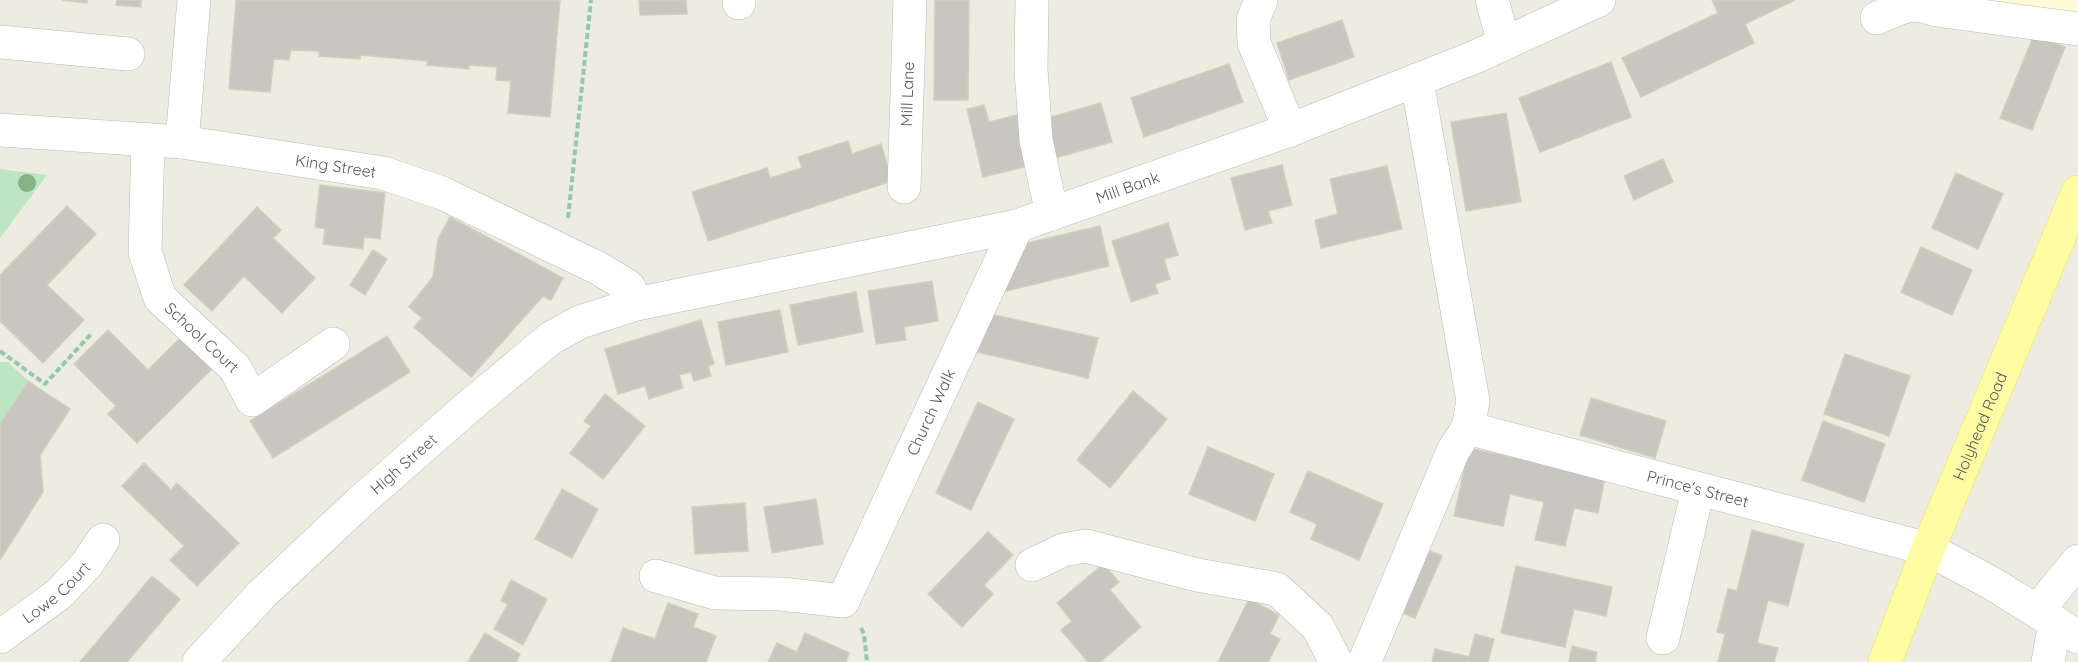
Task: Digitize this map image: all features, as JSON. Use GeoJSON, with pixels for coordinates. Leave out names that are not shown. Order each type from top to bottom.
{"type":"FeatureCollection","features":[{"type":"Feature","properties":{"kind":"main road","name":"Holyhead Road"},"geometry":{"type":"LineString","coordinates":[[1885,662],[1928,549],[2078,192]]}},
{"type":"Feature","properties":{"kind":"street"},"geometry":{"type":"LineString","coordinates":[[182,142],[194,0]]}},
{"type":"Feature","properties":{"kind":"street","name":"Mill Lane"},"geometry":{"type":"LineString","coordinates":[[904,187],[910,0]]}},
{"type":"Feature","properties":{"kind":"street"},"geometry":{"type":"LineString","coordinates":[[1032,0],[1031,69],[1036,140],[1052,214]]}},
{"type":"Feature","properties":{"kind":"street"},"geometry":{"type":"LineString","coordinates":[[1261,0],[1253,21],[1254,43],[1290,130]]}},
{"type":"Feature","properties":{"kind":"street"},"geometry":{"type":"LineString","coordinates":[[1492,0],[1504,43]]}},
{"type":"Feature","properties":{"kind":"street","name":"Mill Bank"},"geometry":{"type":"LineString","coordinates":[[636,304],[1017,226],[1290,130],[1417,81],[1599,0]]}},
{"type":"Feature","properties":{"kind":"street"},"geometry":{"type":"LineString","coordinates":[[1877,18],[1913,3],[1936,10],[2078,29]]}},
{"type":"Feature","properties":{"kind":"street"},"geometry":{"type":"LineString","coordinates":[[0,42],[128,54]]}},
{"type":"Feature","properties":{"kind":"street"},"geometry":{"type":"LineString","coordinates":[[1032,565],[1064,550],[1086,546],[1197,575],[1276,589],[1318,627],[1350,661],[1453,451],[1468,428],[1473,401],[1417,81]]}},
{"type":"Feature","properties":{"kind":"street","name":"King Street"},"geometry":{"type":"LineString","coordinates":[[0,130],[182,142],[383,173],[442,193],[598,268],[629,287],[636,304]]}},
{"type":"Feature","properties":{"kind":"street","name":"School Court"},"geometry":{"type":"LineString","coordinates":[[148,140],[145,252],[160,298],[235,368],[252,400],[333,344]]}},
{"type":"Feature","properties":{"kind":"street","name":"Church Walk"},"geometry":{"type":"LineString","coordinates":[[656,576],[715,593],[781,594],[843,601],[1017,226]]}},
{"type":"Feature","properties":{"kind":"street","name":"High Street"},"geometry":{"type":"LineString","coordinates":[[199,662],[262,594],[360,502],[551,338],[580,322],[636,304]]}},
{"type":"Feature","properties":{"kind":"street","name":"Prince's Street"},"geometry":{"type":"LineString","coordinates":[[1468,428],[1928,549],[1993,584],[2056,623]]}},
{"type":"Feature","properties":{"kind":"street"},"geometry":{"type":"LineString","coordinates":[[1663,638],[1698,490]]}},
{"type":"Feature","properties":{"kind":"street","name":"Lowe Court"},"geometry":{"type":"LineString","coordinates":[[0,637],[60,593],[87,564],[103,540]]}},
{"type":"Feature","properties":{"kind":"street"},"geometry":{"type":"LineString","coordinates":[[2048,662],[2056,623],[2078,561]]}},
{"type":"Feature","properties":{"kind":"path"},"geometry":{"type":"LineString","coordinates":[[565,252],[591,0]]}},
{"type":"Feature","properties":{"kind":"path"},"geometry":{"type":"LineString","coordinates":[[0,351],[45,384],[92,333]]}},
{"type":"Feature","properties":{"kind":"shaded area"},"geometry":{"type":"Polygon","coordinates":[[[1988,0],[2078,0],[2078,22],[1990,4],[1988,0]]]}},
{"type":"Feature","properties":{"kind":"green space"},"geometry":{"type":"Polygon","coordinates":[[[0,169],[47,175],[0,238],[0,169]]]}},
{"type":"Feature","properties":{"kind":"green space"},"geometry":{"type":"Polygon","coordinates":[[[0,362],[8,362],[28,381],[0,424],[0,362]]]}},
{"type":"Feature","properties":{"kind":"building"},"geometry":{"type":"Polygon","coordinates":[[[62,0],[87,0],[87,3],[62,0]]]}},
{"type":"Feature","properties":{"kind":"building"},"geometry":{"type":"Polygon","coordinates":[[[117,0],[141,0],[141,7],[116,5],[117,0]]]}},
{"type":"Feature","properties":{"kind":"building"},"geometry":{"type":"Polygon","coordinates":[[[236,0],[560,0],[550,117],[508,113],[511,81],[496,80],[497,67],[469,65],[469,69],[427,65],[428,61],[360,55],[360,59],[319,56],[319,51],[291,50],[289,60],[274,59],[270,92],[229,89],[236,0]]]}},
{"type":"Feature","properties":{"kind":"building"},"geometry":{"type":"Polygon","coordinates":[[[639,0],[686,0],[687,14],[640,15],[639,0]]]}},
{"type":"Feature","properties":{"kind":"building"},"geometry":{"type":"Polygon","coordinates":[[[935,0],[969,0],[968,100],[934,100],[935,0]]]}},
{"type":"Feature","properties":{"kind":"building"},"geometry":{"type":"Polygon","coordinates":[[[1712,0],[1795,0],[1745,24],[1754,43],[1641,97],[1622,58],[1718,13],[1712,0]]]}},
{"type":"Feature","properties":{"kind":"building"},"geometry":{"type":"Polygon","coordinates":[[[1342,20],[1354,57],[1289,80],[1277,43],[1342,20]]]}},
{"type":"Feature","properties":{"kind":"building"},"geometry":{"type":"Polygon","coordinates":[[[2034,35],[2065,47],[2032,130],[2000,118],[2034,35]]]}},
{"type":"Feature","properties":{"kind":"building"},"geometry":{"type":"Polygon","coordinates":[[[1611,62],[1631,117],[1540,152],[1519,98],[1611,62]]]}},
{"type":"Feature","properties":{"kind":"building"},"geometry":{"type":"Polygon","coordinates":[[[1229,64],[1243,102],[1144,137],[1131,98],[1229,64]]]}},
{"type":"Feature","properties":{"kind":"building"},"geometry":{"type":"Polygon","coordinates":[[[1101,103],[1112,142],[1055,158],[1044,119],[1101,103]]]}},
{"type":"Feature","properties":{"kind":"building"},"geometry":{"type":"Polygon","coordinates":[[[984,105],[989,122],[1021,114],[1033,165],[983,177],[967,109],[984,105]]]}},
{"type":"Feature","properties":{"kind":"building"},"geometry":{"type":"Polygon","coordinates":[[[1506,113],[1521,202],[1466,211],[1451,122],[1506,113]]]}},
{"type":"Feature","properties":{"kind":"building"},"geometry":{"type":"Polygon","coordinates":[[[848,141],[852,154],[881,144],[892,181],[708,241],[692,192],[767,168],[770,178],[802,168],[798,157],[848,141]]]}},
{"type":"Feature","properties":{"kind":"building"},"geometry":{"type":"Polygon","coordinates":[[[1663,159],[1673,182],[1634,200],[1624,176],[1663,159]]]}},
{"type":"Feature","properties":{"kind":"building"},"geometry":{"type":"Polygon","coordinates":[[[1282,165],[1292,205],[1268,211],[1272,223],[1245,230],[1231,178],[1282,165]]]}},
{"type":"Feature","properties":{"kind":"building"},"geometry":{"type":"Polygon","coordinates":[[[1387,166],[1402,229],[1321,248],[1315,220],[1338,214],[1330,179],[1387,166]]]}},
{"type":"Feature","properties":{"kind":"building"},"geometry":{"type":"Polygon","coordinates":[[[1956,173],[2003,194],[1978,249],[1932,228],[1956,173]]]}},
{"type":"Feature","properties":{"kind":"building"},"geometry":{"type":"Polygon","coordinates":[[[320,185],[385,193],[380,239],[364,237],[363,249],[323,244],[325,229],[315,227],[320,185]]]}},
{"type":"Feature","properties":{"kind":"building"},"geometry":{"type":"Polygon","coordinates":[[[67,206],[96,234],[47,285],[84,320],[43,363],[0,321],[0,275],[67,206]]]}},
{"type":"Feature","properties":{"kind":"building"},"geometry":{"type":"Polygon","coordinates":[[[257,207],[281,230],[273,238],[315,278],[282,313],[244,276],[212,311],[184,285],[257,207]]]}},
{"type":"Feature","properties":{"kind":"building"},"geometry":{"type":"Polygon","coordinates":[[[450,217],[563,278],[551,300],[543,296],[471,377],[414,327],[422,318],[409,307],[433,277],[438,239],[450,217]]]}},
{"type":"Feature","properties":{"kind":"building"},"geometry":{"type":"Polygon","coordinates":[[[1168,223],[1178,255],[1164,259],[1170,279],[1155,284],[1158,293],[1131,302],[1112,241],[1168,223]]]}},
{"type":"Feature","properties":{"kind":"building"},"geometry":{"type":"Polygon","coordinates":[[[1100,226],[1109,266],[995,294],[1014,246],[1100,226]]]}},
{"type":"Feature","properties":{"kind":"building"},"geometry":{"type":"Polygon","coordinates":[[[1921,247],[1972,270],[1952,315],[1901,292],[1921,247]]]}},
{"type":"Feature","properties":{"kind":"building"},"geometry":{"type":"Polygon","coordinates":[[[373,250],[387,259],[365,295],[350,285],[373,250]]]}},
{"type":"Feature","properties":{"kind":"building"},"geometry":{"type":"Polygon","coordinates":[[[932,281],[938,321],[904,327],[906,340],[876,344],[868,291],[932,281]]]}},
{"type":"Feature","properties":{"kind":"building"},"geometry":{"type":"Polygon","coordinates":[[[856,292],[863,332],[798,345],[790,305],[856,292]]]}},
{"type":"Feature","properties":{"kind":"building"},"geometry":{"type":"Polygon","coordinates":[[[780,310],[788,352],[726,365],[718,322],[780,310]]]}},
{"type":"Feature","properties":{"kind":"building"},"geometry":{"type":"Polygon","coordinates":[[[990,314],[1098,338],[1088,378],[973,351],[990,314]]]}},
{"type":"Feature","properties":{"kind":"building"},"geometry":{"type":"Polygon","coordinates":[[[701,320],[714,364],[708,366],[711,376],[694,381],[691,372],[679,375],[683,388],[649,399],[645,386],[618,394],[605,349],[701,320]]]}},
{"type":"Feature","properties":{"kind":"building"},"geometry":{"type":"Polygon","coordinates":[[[108,330],[148,370],[187,331],[219,362],[137,443],[108,414],[116,406],[74,364],[108,330]]]}},
{"type":"Feature","properties":{"kind":"building"},"geometry":{"type":"Polygon","coordinates":[[[387,336],[410,372],[273,458],[250,421],[387,336]]]}},
{"type":"Feature","properties":{"kind":"building"},"geometry":{"type":"Polygon","coordinates":[[[1845,354],[1910,376],[1889,436],[1824,414],[1845,354]]]}},
{"type":"Feature","properties":{"kind":"building"},"geometry":{"type":"Polygon","coordinates":[[[28,381],[70,409],[40,455],[43,492],[0,560],[0,424],[28,381]]]}},
{"type":"Feature","properties":{"kind":"building"},"geometry":{"type":"Polygon","coordinates":[[[1133,391],[1167,419],[1110,488],[1077,460],[1133,391]]]}},
{"type":"Feature","properties":{"kind":"building"},"geometry":{"type":"Polygon","coordinates":[[[605,394],[645,426],[603,479],[570,453],[591,426],[584,421],[605,394]]]}},
{"type":"Feature","properties":{"kind":"building"},"geometry":{"type":"Polygon","coordinates":[[[1591,398],[1666,421],[1655,458],[1580,435],[1591,398]]]}},
{"type":"Feature","properties":{"kind":"building"},"geometry":{"type":"Polygon","coordinates":[[[978,402],[1014,419],[971,510],[936,493],[978,402]]]}},
{"type":"Feature","properties":{"kind":"building"},"geometry":{"type":"Polygon","coordinates":[[[1823,421],[1885,444],[1864,502],[1802,480],[1823,421]]]}},
{"type":"Feature","properties":{"kind":"building"},"geometry":{"type":"Polygon","coordinates":[[[1208,447],[1274,474],[1255,521],[1189,494],[1208,447]]]}},
{"type":"Feature","properties":{"kind":"building"},"geometry":{"type":"Polygon","coordinates":[[[1469,448],[1605,477],[1598,513],[1574,508],[1565,546],[1535,540],[1544,502],[1510,494],[1503,526],[1454,516],[1469,448]]]}},
{"type":"Feature","properties":{"kind":"building"},"geometry":{"type":"Polygon","coordinates":[[[144,463],[171,490],[177,483],[239,543],[197,586],[170,560],[184,546],[122,486],[144,463]]]}},
{"type":"Feature","properties":{"kind":"building"},"geometry":{"type":"Polygon","coordinates":[[[1308,471],[1383,504],[1359,560],[1311,539],[1317,524],[1290,512],[1308,471]]]}},
{"type":"Feature","properties":{"kind":"building"},"geometry":{"type":"Polygon","coordinates":[[[562,489],[598,509],[572,558],[535,539],[562,489]]]}},
{"type":"Feature","properties":{"kind":"building"},"geometry":{"type":"Polygon","coordinates":[[[816,499],[823,544],[772,553],[764,507],[816,499]]]}},
{"type":"Feature","properties":{"kind":"building"},"geometry":{"type":"Polygon","coordinates":[[[745,503],[748,551],[695,554],[692,507],[745,503]]]}},
{"type":"Feature","properties":{"kind":"building"},"geometry":{"type":"Polygon","coordinates":[[[1752,530],[1804,544],[1788,606],[1768,600],[1757,643],[1778,648],[1774,662],[1718,662],[1725,634],[1717,632],[1728,589],[1737,591],[1752,530]]]}},
{"type":"Feature","properties":{"kind":"building"},"geometry":{"type":"Polygon","coordinates":[[[988,532],[1013,555],[984,585],[993,594],[962,627],[928,594],[988,532]]]}},
{"type":"Feature","properties":{"kind":"building"},"geometry":{"type":"Polygon","coordinates":[[[1422,548],[1442,556],[1415,618],[1396,610],[1422,548]]]}},
{"type":"Feature","properties":{"kind":"building"},"geometry":{"type":"Polygon","coordinates":[[[1103,564],[1119,582],[1110,590],[1141,627],[1100,662],[1088,662],[1061,630],[1072,621],[1057,603],[1103,564]]]}},
{"type":"Feature","properties":{"kind":"building"},"geometry":{"type":"Polygon","coordinates":[[[1516,566],[1612,587],[1606,616],[1574,609],[1565,647],[1501,633],[1516,566]]]}},
{"type":"Feature","properties":{"kind":"building"},"geometry":{"type":"Polygon","coordinates":[[[152,576],[180,599],[127,662],[80,662],[152,576]]]}},
{"type":"Feature","properties":{"kind":"building"},"geometry":{"type":"Polygon","coordinates":[[[511,580],[547,599],[523,645],[494,629],[508,604],[501,601],[511,580]]]}},
{"type":"Feature","properties":{"kind":"building"},"geometry":{"type":"Polygon","coordinates":[[[1249,599],[1279,615],[1270,634],[1280,639],[1268,662],[1218,662],[1249,599]]]}},
{"type":"Feature","properties":{"kind":"building"},"geometry":{"type":"Polygon","coordinates":[[[668,603],[698,614],[693,627],[716,636],[706,662],[611,662],[623,628],[655,639],[668,603]]]}},
{"type":"Feature","properties":{"kind":"building"},"geometry":{"type":"Polygon","coordinates":[[[485,633],[520,654],[516,662],[468,662],[485,633]]]}},
{"type":"Feature","properties":{"kind":"building"},"geometry":{"type":"Polygon","coordinates":[[[805,633],[849,653],[846,662],[768,662],[777,643],[797,652],[805,633]]]}},
{"type":"Feature","properties":{"kind":"building"},"geometry":{"type":"Polygon","coordinates":[[[1475,634],[1494,639],[1488,662],[1432,662],[1435,649],[1469,657],[1475,634]]]}},
{"type":"Feature","properties":{"kind":"building"},"geometry":{"type":"Polygon","coordinates":[[[1572,646],[1597,652],[1595,662],[1569,662],[1572,646]]]}}]}
